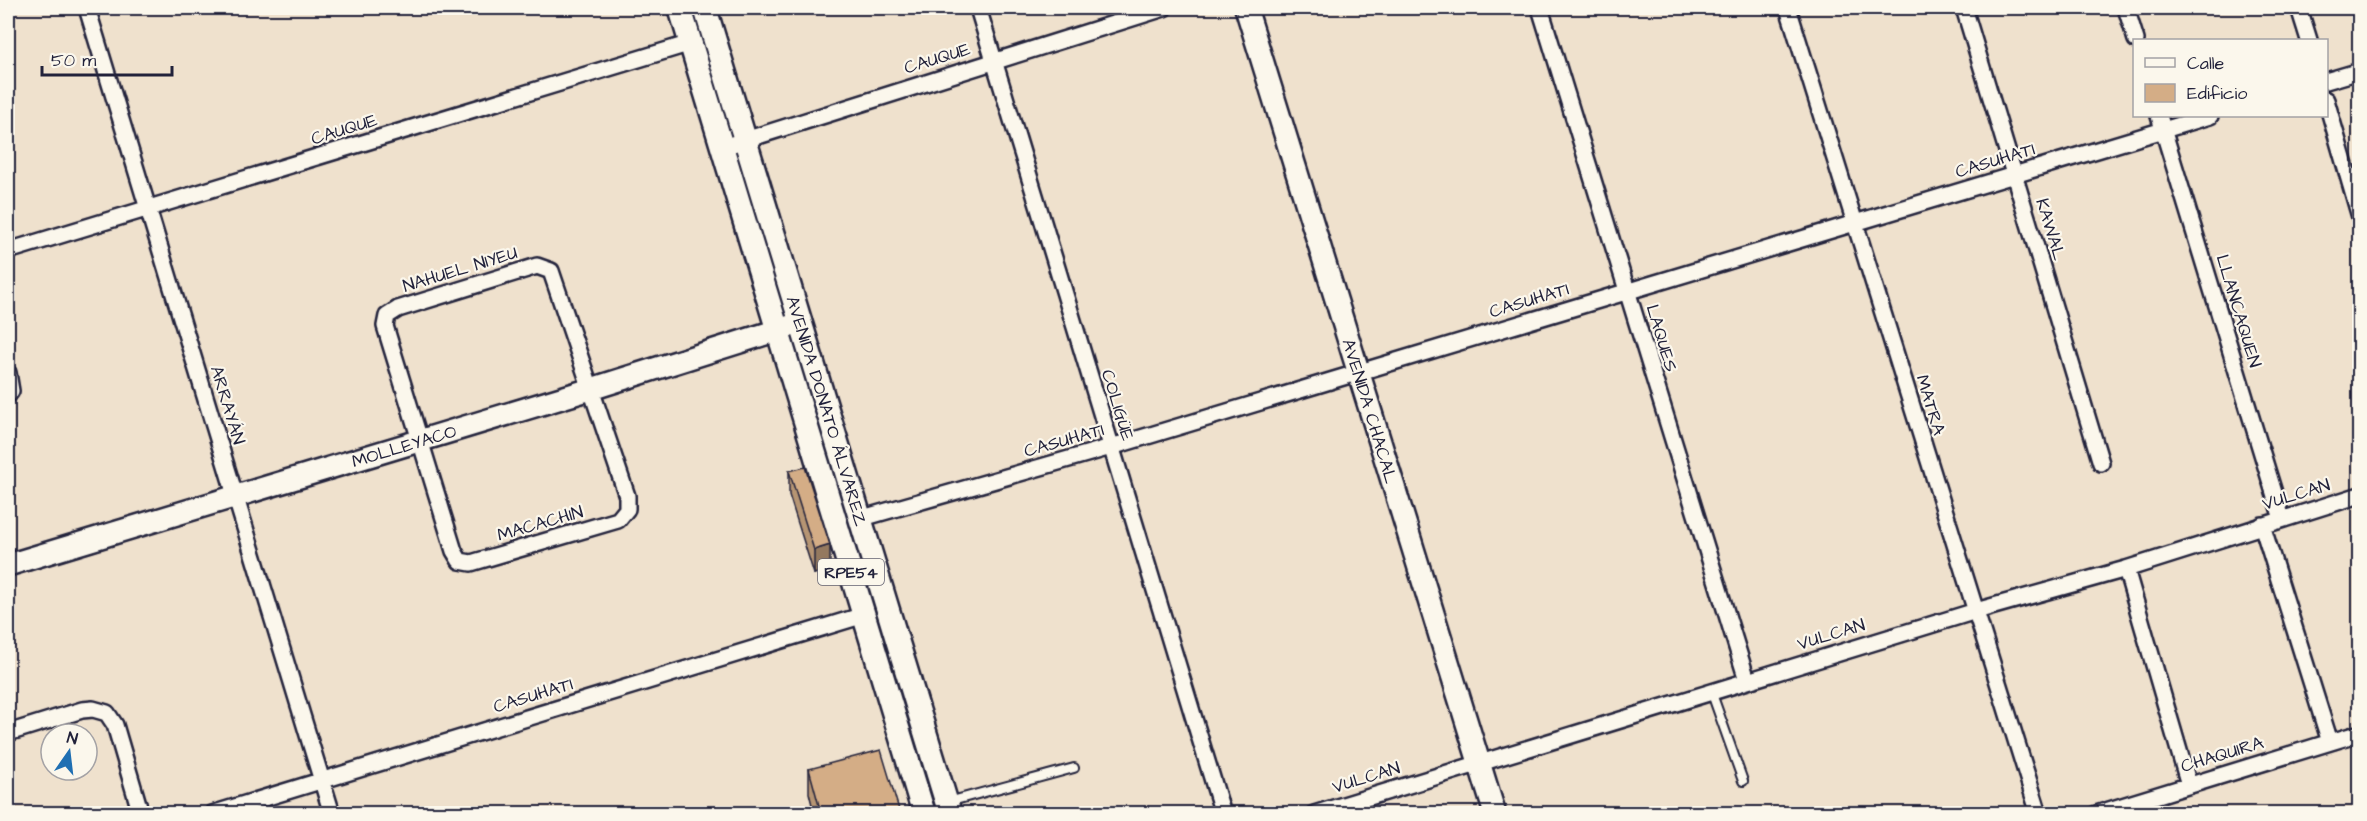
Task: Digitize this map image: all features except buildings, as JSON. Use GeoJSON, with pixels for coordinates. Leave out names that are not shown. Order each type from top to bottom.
{"type":"FeatureCollection","features":[{"type":"Feature","properties":{"kind":"main road","name":"AVENIDA DONATO ÁLVAREZ"},"geometry":{"type":"LineString","coordinates":[[680,8],[924,813]]}},
{"type":"Feature","properties":{"kind":"main road","name":"AVENIDA DONATO ÁLVAREZ"},"geometry":{"type":"LineString","coordinates":[[705,8],[948,808]]}},
{"type":"Feature","properties":{"kind":"main road","name":"AVENIDA CHACAL"},"geometry":{"type":"LineString","coordinates":[[1246,8],[1495,813]]}},
{"type":"Feature","properties":{"kind":"main road","name":"MOLLEYACO"},"geometry":{"type":"LineString","coordinates":[[8,565],[591,389],[800,323]]}},
{"type":"Feature","properties":{"kind":"street","name":"ARRAYÁN"},"geometry":{"type":"LineString","coordinates":[[87,8],[332,813]]}},
{"type":"Feature","properties":{"kind":"street","name":"COLIGÜE"},"geometry":{"type":"LineString","coordinates":[[978,8],[1223,813]]}},
{"type":"Feature","properties":{"kind":"street","name":"CAUQUE"},"geometry":{"type":"LineString","coordinates":[[723,147],[1164,8]]}},
{"type":"Feature","properties":{"kind":"street","name":"LAQUES"},"geometry":{"type":"LineString","coordinates":[[1540,8],[1747,680]]}},
{"type":"Feature","properties":{"kind":"street","name":"MATRA"},"geometry":{"type":"LineString","coordinates":[[1788,8],[2039,813]]}},
{"type":"Feature","properties":{"kind":"street","name":"KAWAL"},"geometry":{"type":"LineString","coordinates":[[1964,8],[2101,463]]}},
{"type":"Feature","properties":{"kind":"street"},"geometry":{"type":"LineString","coordinates":[[2126,8],[2136,39]]}},
{"type":"Feature","properties":{"kind":"street"},"geometry":{"type":"LineString","coordinates":[[2299,8],[2309,39]]}},
{"type":"Feature","properties":{"kind":"street","name":"CAUQUE"},"geometry":{"type":"LineString","coordinates":[[8,251],[691,43]]}},
{"type":"Feature","properties":{"kind":"street"},"geometry":{"type":"LineString","coordinates":[[2328,80],[2360,71]]}},
{"type":"Feature","properties":{"kind":"street"},"geometry":{"type":"LineString","coordinates":[[2328,107],[2360,217]]}},
{"type":"Feature","properties":{"kind":"street","name":"CASUHATI"},"geometry":{"type":"LineString","coordinates":[[859,519],[1111,447],[2015,174],[2161,122],[2202,117]]}},
{"type":"Feature","properties":{"kind":"street","name":"LLANCAQUEN"},"geometry":{"type":"LineString","coordinates":[[2161,122],[2282,519]]}},
{"type":"Feature","properties":{"kind":"street","name":"NAHUEL NIYEU"},"geometry":{"type":"LineString","coordinates":[[419,441],[385,326],[387,316],[398,309],[537,266],[551,271],[591,389]]}},
{"type":"Feature","properties":{"kind":"street"},"geometry":{"type":"LineString","coordinates":[[8,373],[10,391],[8,395]]}},
{"type":"Feature","properties":{"kind":"street","name":"MACACHIN"},"geometry":{"type":"LineString","coordinates":[[419,441],[454,552],[460,561],[471,563],[618,520],[627,509],[627,496],[591,389]]}},
{"type":"Feature","properties":{"kind":"street","name":"VULCAN"},"geometry":{"type":"LineString","coordinates":[[1314,813],[1976,611],[2126,569],[2360,495]]}},
{"type":"Feature","properties":{"kind":"street"},"geometry":{"type":"LineString","coordinates":[[2262,525],[2330,742]]}},
{"type":"Feature","properties":{"kind":"street"},"geometry":{"type":"LineString","coordinates":[[2126,569],[2189,785]]}},
{"type":"Feature","properties":{"kind":"street","name":"CASUHATI"},"geometry":{"type":"LineString","coordinates":[[212,813],[864,615]]}},
{"type":"Feature","properties":{"kind":"street"},"geometry":{"type":"LineString","coordinates":[[8,733],[82,710],[107,714],[115,725],[141,813]]}},
{"type":"Feature","properties":{"kind":"street","name":"CHAQUIRA"},"geometry":{"type":"LineString","coordinates":[[2096,813],[2360,733]]}},
{"type":"Feature","properties":{"kind":"lane"},"geometry":{"type":"LineString","coordinates":[[1712,691],[1743,781]]}},
{"type":"Feature","properties":{"kind":"lane"},"geometry":{"type":"LineString","coordinates":[[948,808],[1074,768]]}}]}
